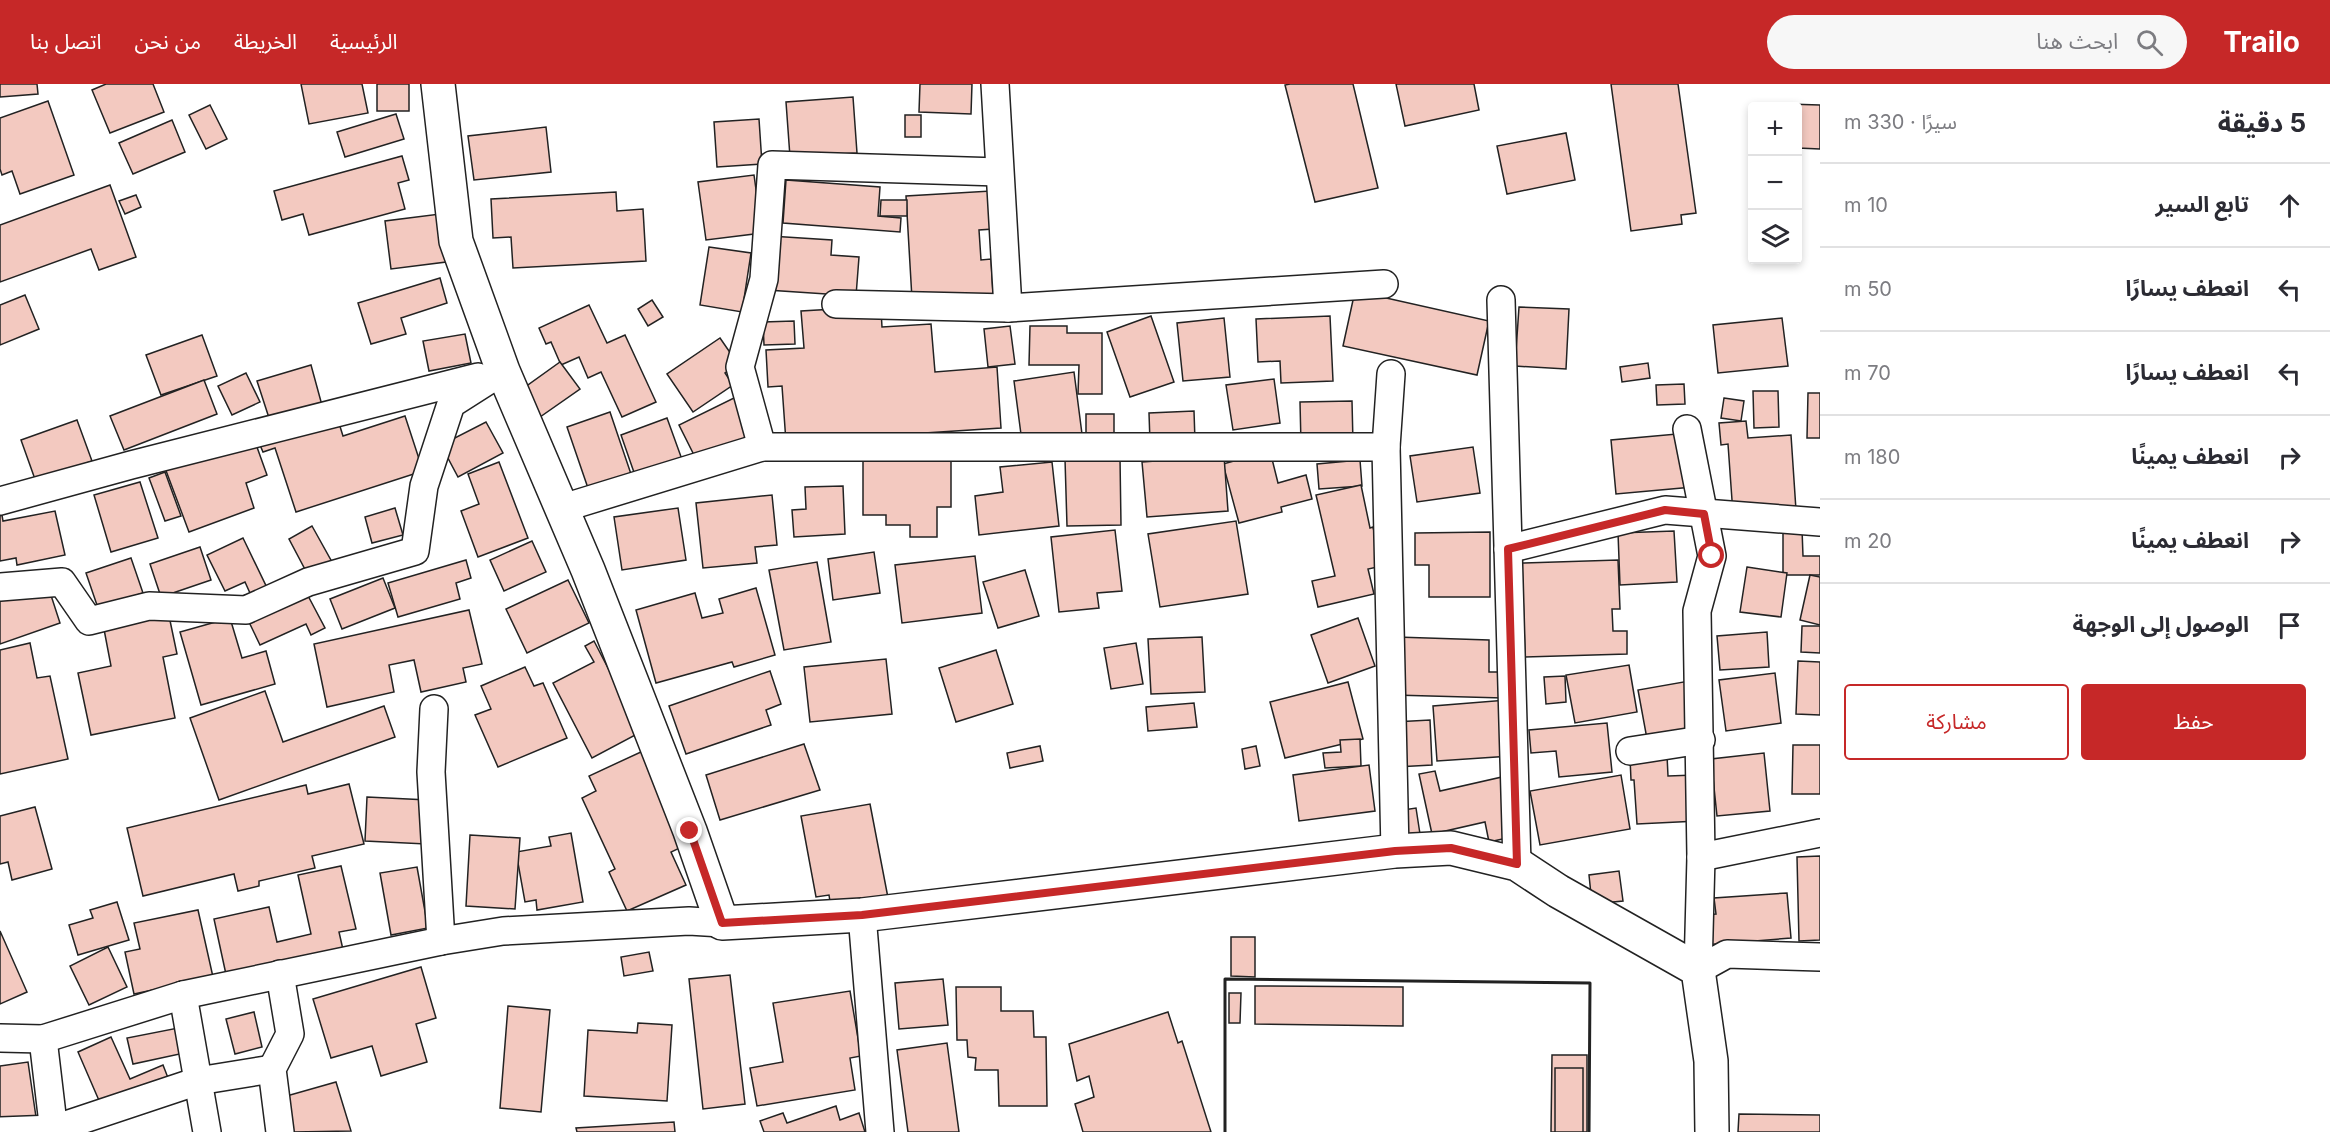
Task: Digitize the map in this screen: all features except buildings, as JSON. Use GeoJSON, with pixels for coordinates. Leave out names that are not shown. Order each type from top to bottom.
{"type":"FeatureCollection","features":[{"type":"Feature","properties":{"kind":"street"},"geometry":{"type":"LineString","coordinates":[[438,84],[456,241],[503,371],[563,508],[690,831],[722,923]]}},
{"type":"Feature","properties":{"kind":"street"},"geometry":{"type":"LineString","coordinates":[[994,84],[1008,308]]}},
{"type":"Feature","properties":{"kind":"street"},"geometry":{"type":"LineString","coordinates":[[762,447],[740,367],[764,279],[772,165],[999,172]]}},
{"type":"Feature","properties":{"kind":"street"},"geometry":{"type":"LineString","coordinates":[[836,304],[1008,308],[1384,284]]}},
{"type":"Feature","properties":{"kind":"street"},"geometry":{"type":"LineString","coordinates":[[1501,300],[1517,864]]}},
{"type":"Feature","properties":{"kind":"street"},"geometry":{"type":"LineString","coordinates":[[0,501],[143,462],[503,371]]}},
{"type":"Feature","properties":{"kind":"street"},"geometry":{"type":"LineString","coordinates":[[0,587],[62,582],[89,621],[149,606],[246,610],[308,582],[415,551],[424,486],[451,404],[503,371]]}},
{"type":"Feature","properties":{"kind":"street"},"geometry":{"type":"LineString","coordinates":[[1391,374],[1386,447],[1395,851]]}},
{"type":"Feature","properties":{"kind":"street"},"geometry":{"type":"LineString","coordinates":[[1687,429],[1712,556],[1697,611],[1701,740],[1698,970],[1711,1061],[1712,1132]]}},
{"type":"Feature","properties":{"kind":"street"},"geometry":{"type":"LineString","coordinates":[[563,508],[762,447],[1386,447]]}},
{"type":"Feature","properties":{"kind":"street"},"geometry":{"type":"LineString","coordinates":[[1508,549],[1665,510],[1820,522]]}},
{"type":"Feature","properties":{"kind":"street"},"geometry":{"type":"LineString","coordinates":[[434,709],[431,772],[441,941]]}},
{"type":"Feature","properties":{"kind":"street"},"geometry":{"type":"LineString","coordinates":[[1630,751],[1701,740]]}},
{"type":"Feature","properties":{"kind":"street"},"geometry":{"type":"LineString","coordinates":[[1701,856],[1820,833]]}},
{"type":"Feature","properties":{"kind":"street"},"geometry":{"type":"LineString","coordinates":[[0,1038],[43,1038],[183,995],[441,941],[515,931],[689,921],[722,923],[862,915],[1395,851],[1451,848],[1517,864],[1558,891],[1698,970]]}},
{"type":"Feature","properties":{"kind":"street"},"geometry":{"type":"LineString","coordinates":[[862,915],[880,1132]]}},
{"type":"Feature","properties":{"kind":"street"},"geometry":{"type":"LineString","coordinates":[[1698,970],[1727,954],[1820,957]]}},
{"type":"Feature","properties":{"kind":"street"},"geometry":{"type":"LineString","coordinates":[[280,974],[290,1034],[272,1069],[280,1132]]}},
{"type":"Feature","properties":{"kind":"street"},"geometry":{"type":"LineString","coordinates":[[183,995],[207,1132]]}},
{"type":"Feature","properties":{"kind":"street"},"geometry":{"type":"LineString","coordinates":[[43,1038],[54,1130]]}},
{"type":"Feature","properties":{"kind":"street"},"geometry":{"type":"LineString","coordinates":[[0,1131],[54,1130],[198,1081],[272,1069]]}},
{"type":"Feature","properties":{"kind":"wall"},"geometry":{"type":"LineString","coordinates":[[1225,1132],[1225,979],[1590,983],[1589,1132]]}},
{"type":"Feature","properties":{"kind":"route"},"geometry":{"type":"LineString","coordinates":[[690,831],[722,923],[862,915],[1395,851],[1451,848],[1517,864],[1508,549],[1665,510],[1704,514],[1712,556]]}}]}
